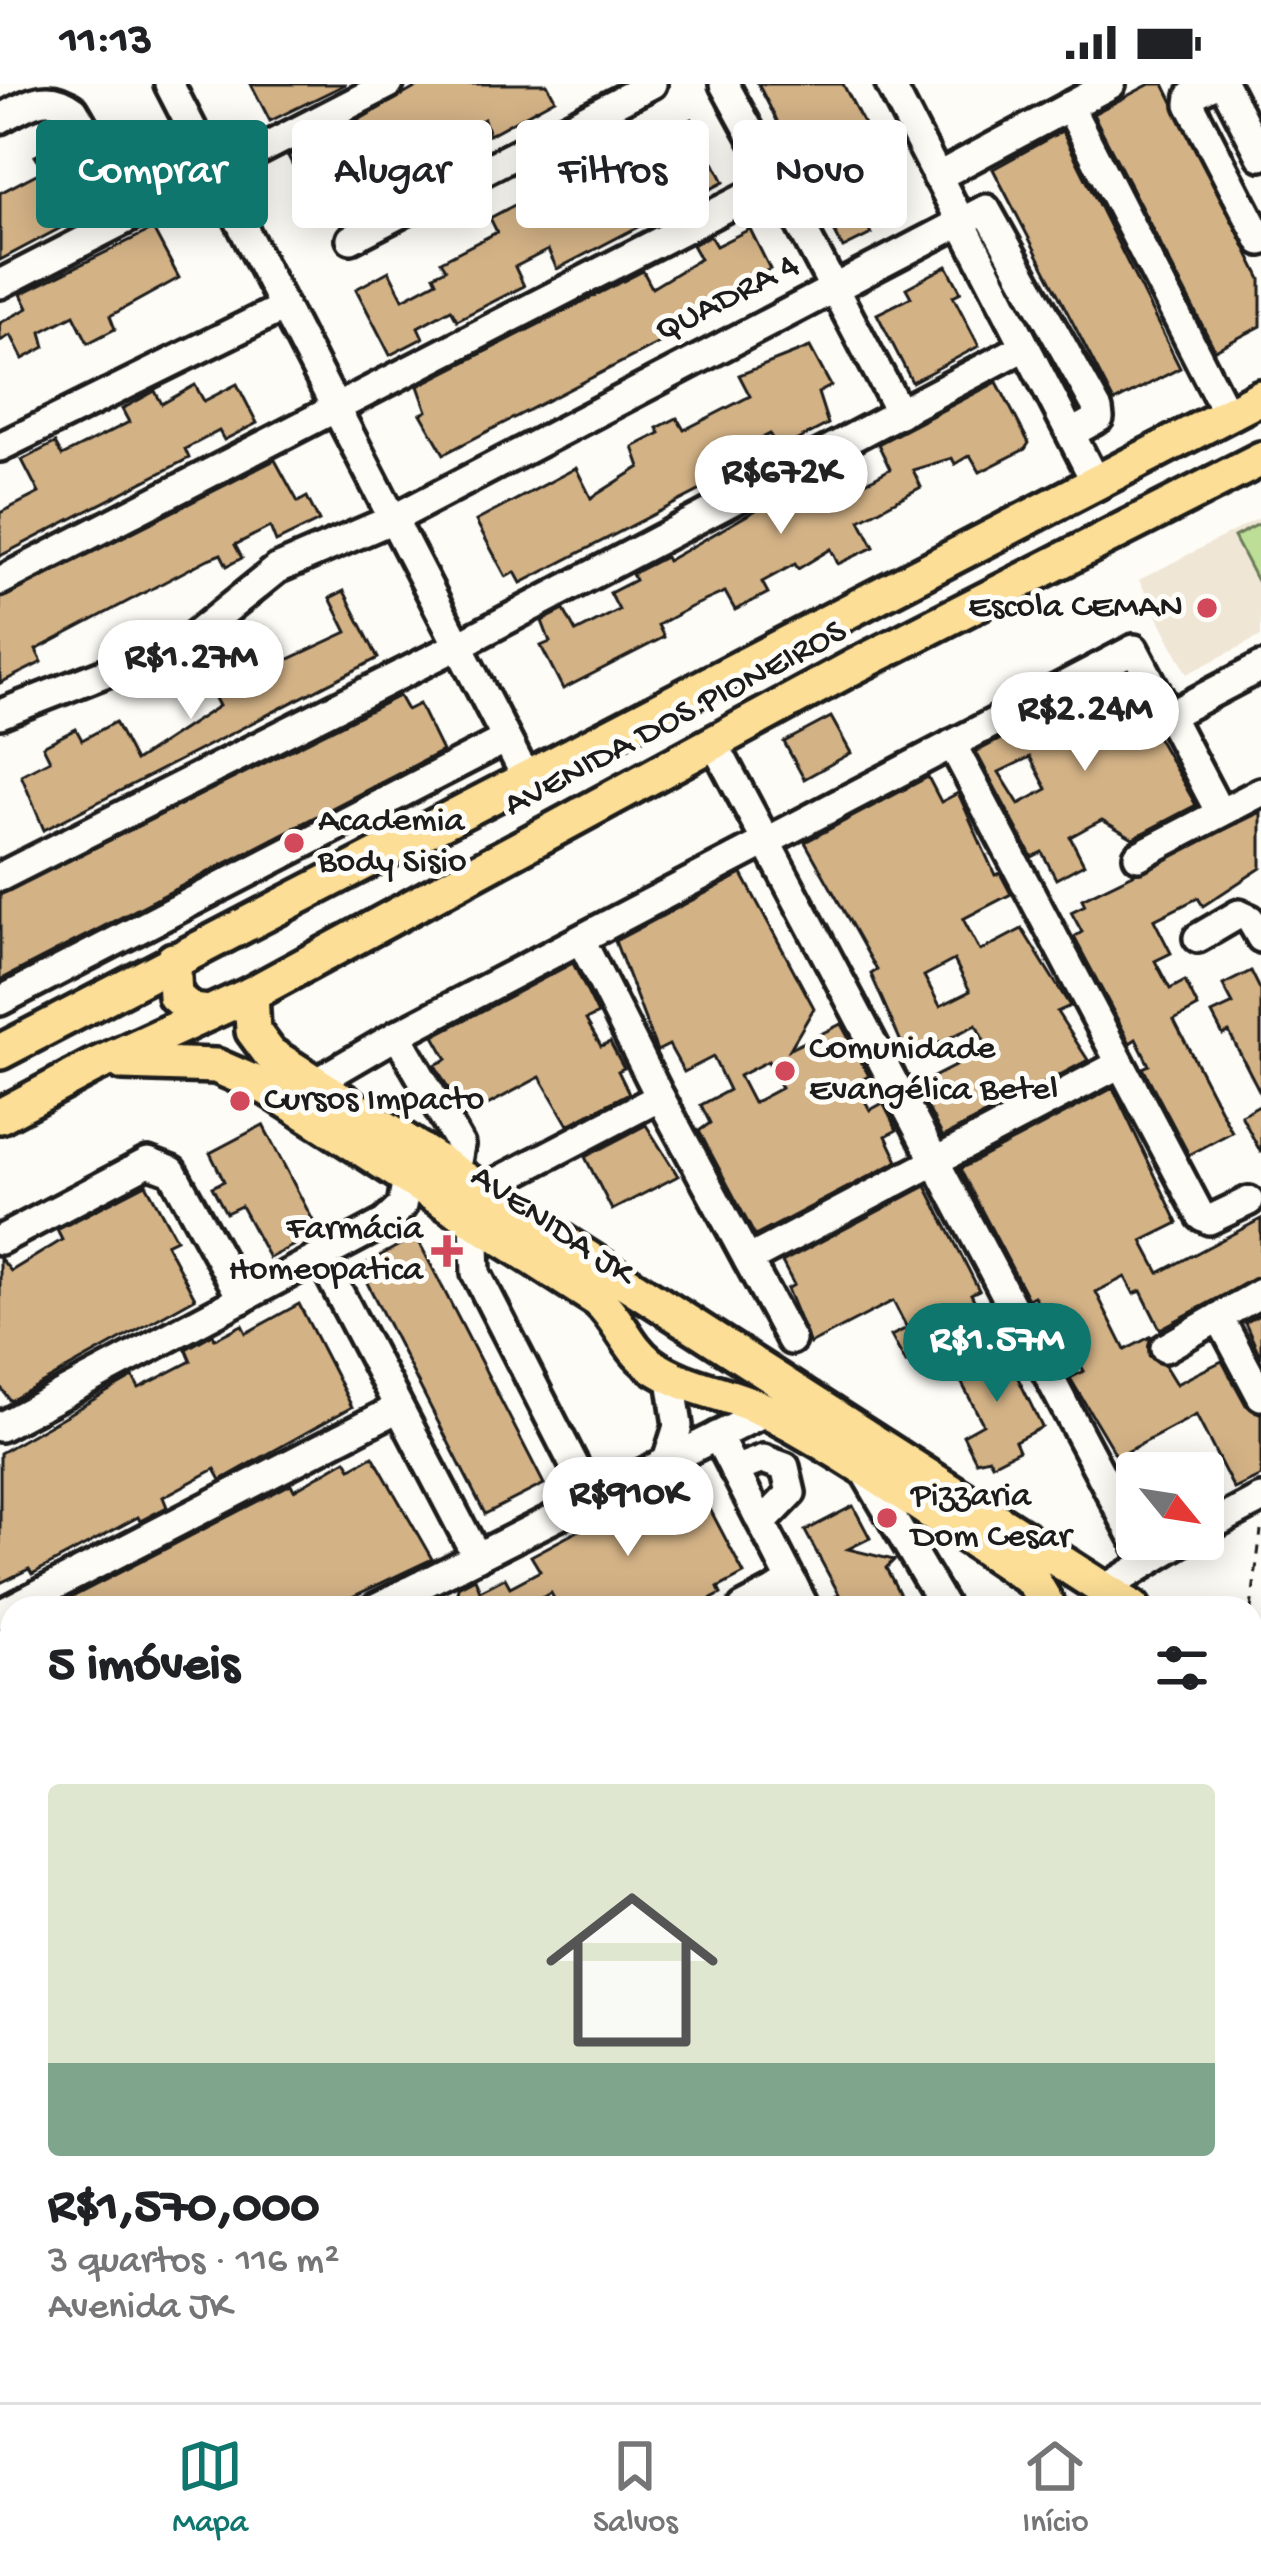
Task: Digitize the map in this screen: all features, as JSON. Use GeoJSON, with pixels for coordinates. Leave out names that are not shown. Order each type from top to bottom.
{"type":"FeatureCollection","features":[{"type":"Feature","properties":{"kind":"main road","name":"AVENIDA DOS PIONEIROS"},"geometry":{"type":"LineString","coordinates":[[0,1052],[1261,397]]}},
{"type":"Feature","properties":{"kind":"main road","name":"AVENIDA DOS PIONEIROS"},"geometry":{"type":"LineString","coordinates":[[0,1116],[92,1066],[251,994],[855,666],[1261,459]]}},
{"type":"Feature","properties":{"kind":"main road"},"geometry":{"type":"LineString","coordinates":[[834,620],[827,638],[832,656],[839,666],[855,666]]}},
{"type":"Feature","properties":{"kind":"main road"},"geometry":{"type":"LineString","coordinates":[[786,645],[804,646],[818,661],[816,687]]}},
{"type":"Feature","properties":{"kind":"main road"},"geometry":{"type":"LineString","coordinates":[[173,960],[176,996],[192,1011],[209,1013]]}},
{"type":"Feature","properties":{"kind":"main road","name":"AVENIDA JK"},"geometry":{"type":"LineString","coordinates":[[251,994],[250,1018],[260,1042],[598,1300],[644,1360],[671,1378],[767,1411],[861,1466],[1033,1581],[1044,1596]]}},
{"type":"Feature","properties":{"kind":"main road","name":"AVENIDA JK"},"geometry":{"type":"LineString","coordinates":[[92,1066],[179,1060],[216,1066],[266,1088],[407,1178],[465,1197],[660,1308],[1114,1596]]}},
{"type":"Feature","properties":{"kind":"main road"},"geometry":{"type":"LineString","coordinates":[[631,1339],[639,1317],[660,1308]]}},
{"type":"Feature","properties":{"kind":"main road"},"geometry":{"type":"LineString","coordinates":[[1059,1596],[1067,1583],[1094,1584]]}},
{"type":"Feature","properties":{"kind":"street"},"geometry":{"type":"LineString","coordinates":[[169,84],[187,120]]}},
{"type":"Feature","properties":{"kind":"street"},"geometry":{"type":"LineString","coordinates":[[268,146],[389,84]]}},
{"type":"Feature","properties":{"kind":"street"},"geometry":{"type":"LineString","coordinates":[[351,239],[652,84]]}},
{"type":"Feature","properties":{"kind":"street"},"geometry":{"type":"LineString","coordinates":[[724,84],[744,120]]}},
{"type":"Feature","properties":{"kind":"street"},"geometry":{"type":"LineString","coordinates":[[937,177],[1111,84]]}},
{"type":"Feature","properties":{"kind":"street"},"geometry":{"type":"LineString","coordinates":[[1214,84],[1191,96],[1190,104],[1261,241]]}},
{"type":"Feature","properties":{"kind":"street"},"geometry":{"type":"LineString","coordinates":[[1224,84],[1261,156]]}},
{"type":"Feature","properties":{"kind":"street"},"geometry":{"type":"LineString","coordinates":[[901,92],[937,177],[1022,348],[1097,485]]}},
{"type":"Feature","properties":{"kind":"street"},"geometry":{"type":"LineString","coordinates":[[0,119],[39,99],[58,98],[80,120]]}},
{"type":"Feature","properties":{"kind":"street"},"geometry":{"type":"LineString","coordinates":[[1069,106],[1227,414]]}},
{"type":"Feature","properties":{"kind":"street"},"geometry":{"type":"LineString","coordinates":[[0,581],[733,204]]}},
{"type":"Feature","properties":{"kind":"street"},"geometry":{"type":"LineString","coordinates":[[961,222],[986,208],[992,212],[1098,410],[1099,418],[1072,433]]}},
{"type":"Feature","properties":{"kind":"street","name":"QUADRA 4"},"geometry":{"type":"LineString","coordinates":[[0,713],[189,640],[278,569],[393,519],[961,222]]}},
{"type":"Feature","properties":{"kind":"street"},"geometry":{"type":"LineString","coordinates":[[0,284],[108,228]]}},
{"type":"Feature","properties":{"kind":"street"},"geometry":{"type":"LineString","coordinates":[[241,228],[528,781]]}},
{"type":"Feature","properties":{"kind":"street"},"geometry":{"type":"LineString","coordinates":[[803,228],[900,413]]}},
{"type":"Feature","properties":{"kind":"street"},"geometry":{"type":"LineString","coordinates":[[0,448],[282,308]]}},
{"type":"Feature","properties":{"kind":"street"},"geometry":{"type":"LineString","coordinates":[[0,877],[458,646],[1022,348]]}},
{"type":"Feature","properties":{"kind":"street"},"geometry":{"type":"LineString","coordinates":[[315,1083],[397,1035],[1134,650],[1219,811]]}},
{"type":"Feature","properties":{"kind":"street"},"geometry":{"type":"LineString","coordinates":[[1170,715],[1261,668]]}},
{"type":"Feature","properties":{"kind":"street"},"geometry":{"type":"LineString","coordinates":[[0,1001],[506,739]]}},
{"type":"Feature","properties":{"kind":"street"},"geometry":{"type":"LineString","coordinates":[[714,743],[1116,1504]]}},
{"type":"Feature","properties":{"kind":"street"},"geometry":{"type":"LineString","coordinates":[[952,744],[1202,1216],[1210,1220],[1249,1201]]}},
{"type":"Feature","properties":{"kind":"street"},"geometry":{"type":"LineString","coordinates":[[1138,856],[1261,793]]}},
{"type":"Feature","properties":{"kind":"street"},"geometry":{"type":"LineString","coordinates":[[1198,938],[1238,914],[1253,927]]}},
{"type":"Feature","properties":{"kind":"street"},"geometry":{"type":"LineString","coordinates":[[581,940],[791,1340]]}},
{"type":"Feature","properties":{"kind":"street"},"geometry":{"type":"LineString","coordinates":[[397,1035],[460,1145],[476,1273],[592,1500]]}},
{"type":"Feature","properties":{"kind":"street"},"geometry":{"type":"LineString","coordinates":[[748,1260],[1118,1065]]}},
{"type":"Feature","properties":{"kind":"street"},"geometry":{"type":"LineString","coordinates":[[362,1235],[465,1197],[660,1097]]}},
{"type":"Feature","properties":{"kind":"street"},"geometry":{"type":"LineString","coordinates":[[0,1240],[148,1162],[172,1171],[242,1299]]}},
{"type":"Feature","properties":{"kind":"street"},"geometry":{"type":"LineString","coordinates":[[3,1425],[362,1235],[396,1214],[406,1196],[407,1178]]}},
{"type":"Feature","properties":{"kind":"street"},"geometry":{"type":"LineString","coordinates":[[321,1258],[477,1557]]}},
{"type":"Feature","properties":{"kind":"street"},"geometry":{"type":"LineString","coordinates":[[1165,1348],[1261,1293]]}},
{"type":"Feature","properties":{"kind":"street"},"geometry":{"type":"LineString","coordinates":[[1219,1317],[1261,1396]]}},
{"type":"Feature","properties":{"kind":"street"},"geometry":{"type":"LineString","coordinates":[[666,1464],[678,1426],[671,1378]]}},
{"type":"Feature","properties":{"kind":"street"},"geometry":{"type":"LineString","coordinates":[[34,1596],[398,1408]]}},
{"type":"Feature","properties":{"kind":"street"},"geometry":{"type":"LineString","coordinates":[[399,1596],[767,1411]]}},
{"type":"Feature","properties":{"kind":"street"},"geometry":{"type":"LineString","coordinates":[[717,1436],[800,1596]]}},
{"type":"Feature","properties":{"kind":"street"},"geometry":{"type":"LineString","coordinates":[[734,1469],[764,1459],[785,1467],[790,1493],[762,1523]]}},
{"type":"Feature","properties":{"kind":"street"},"geometry":{"type":"LineString","coordinates":[[861,1466],[939,1596]]}},
{"type":"Feature","properties":{"kind":"street"},"geometry":{"type":"LineString","coordinates":[[1224,1519],[1261,1499]]}},
{"type":"Feature","properties":{"kind":"street"},"geometry":{"type":"LineString","coordinates":[[919,1558],[929,1526],[942,1520]]}},
{"type":"Feature","properties":{"kind":"street"},"geometry":{"type":"LineString","coordinates":[[1094,1584],[1146,1560]]}},
{"type":"Feature","properties":{"kind":"street"},"geometry":{"type":"LineString","coordinates":[[766,1596],[792,1582]]}},
{"type":"Feature","properties":{"kind":"path"},"geometry":{"type":"LineString","coordinates":[[1253,1596],[1261,1531]]}},
{"type":"Feature","properties":{"kind":"shaded area","name":"Escola CEMAN"},"geometry":{"type":"Polygon","coordinates":[[[1261,517],[1261,636],[1187,674],[1139,580],[1261,517]]]}},
{"type":"Feature","properties":{"kind":"green space"},"geometry":{"type":"Polygon","coordinates":[[[1261,523],[1261,579],[1257,581],[1234,537],[1261,523]]]}},
{"type":"Feature","properties":{"kind":"building"},"geometry":{"type":"Polygon","coordinates":[[[251,84],[346,84],[270,121],[251,84]]]}},
{"type":"Feature","properties":{"kind":"building"},"geometry":{"type":"Polygon","coordinates":[[[422,84],[547,84],[555,99],[492,133],[492,120],[484,119],[359,120],[422,84]]]}},
{"type":"Feature","properties":{"kind":"building"},"geometry":{"type":"Polygon","coordinates":[[[758,84],[843,84],[862,120],[777,120],[758,84]]]}},
{"type":"Feature","properties":{"kind":"building"},"geometry":{"type":"Polygon","coordinates":[[[1150,84],[1164,84],[1261,279],[1261,326],[1215,350],[1093,114],[1150,84]]]}},
{"type":"Feature","properties":{"kind":"building"},"geometry":{"type":"Polygon","coordinates":[[[1062,131],[1180,368],[1114,402],[993,169],[1062,131]]]}},
{"type":"Feature","properties":{"kind":"building"},"geometry":{"type":"Polygon","coordinates":[[[709,152],[724,182],[709,190],[709,152]]]}},
{"type":"Feature","properties":{"kind":"building"},"geometry":{"type":"Polygon","coordinates":[[[36,174],[36,228],[60,228],[0,260],[0,193],[36,174]]]}},
{"type":"Feature","properties":{"kind":"building"},"geometry":{"type":"Polygon","coordinates":[[[516,204],[516,228],[636,228],[557,269],[548,250],[515,267],[524,286],[457,320],[451,309],[418,327],[423,338],[390,355],[356,289],[389,271],[403,299],[437,281],[434,275],[446,269],[441,261],[497,232],[492,217],[516,204]]]}},
{"type":"Feature","properties":{"kind":"building"},"geometry":{"type":"Polygon","coordinates":[[[833,228],[868,228],[871,234],[843,248],[833,228]]]}},
{"type":"Feature","properties":{"kind":"building"},"geometry":{"type":"Polygon","coordinates":[[[153,229],[179,278],[110,316],[115,329],[88,343],[74,315],[41,332],[45,347],[23,359],[11,335],[0,341],[0,323],[28,308],[21,294],[153,229]]]}},
{"type":"Feature","properties":{"kind":"building"},"geometry":{"type":"Polygon","coordinates":[[[750,229],[770,269],[737,286],[739,291],[669,321],[676,334],[444,454],[421,414],[427,411],[418,386],[643,271],[652,288],[700,259],[692,245],[710,236],[716,246],[750,229]]]}},
{"type":"Feature","properties":{"kind":"building"},"geometry":{"type":"Polygon","coordinates":[[[947,266],[961,292],[953,296],[979,346],[912,382],[877,314],[911,297],[906,288],[947,266]]]}},
{"type":"Feature","properties":{"kind":"building"},"geometry":{"type":"Polygon","coordinates":[[[810,347],[831,386],[818,393],[828,424],[778,450],[770,434],[729,455],[731,467],[722,473],[724,478],[521,583],[515,572],[506,577],[476,521],[576,468],[591,498],[640,467],[633,447],[660,433],[657,428],[677,418],[684,430],[750,396],[739,375],[810,347]]]}},
{"type":"Feature","properties":{"kind":"building"},"geometry":{"type":"Polygon","coordinates":[[[997,382],[1029,443],[1025,449],[980,472],[970,455],[955,464],[952,458],[913,470],[921,487],[860,520],[874,547],[838,564],[831,549],[798,569],[795,564],[762,582],[768,593],[735,610],[725,592],[691,607],[658,625],[664,637],[563,689],[541,646],[550,642],[542,621],[564,610],[576,632],[619,610],[610,593],[635,580],[632,574],[665,557],[667,561],[798,486],[803,495],[828,482],[832,497],[874,478],[890,469],[878,444],[997,382]]]}},
{"type":"Feature","properties":{"kind":"building"},"geometry":{"type":"Polygon","coordinates":[[[237,384],[257,423],[224,440],[219,431],[185,449],[189,458],[0,556],[0,513],[39,493],[22,460],[55,443],[62,456],[129,422],[122,409],[155,391],[162,404],[195,385],[204,401],[237,384]]]}},
{"type":"Feature","properties":{"kind":"building"},"geometry":{"type":"Polygon","coordinates":[[[275,460],[298,502],[307,497],[319,521],[276,542],[270,527],[235,545],[242,558],[227,566],[221,554],[208,559],[36,650],[42,662],[0,683],[0,599],[275,460]]]}},
{"type":"Feature","properties":{"kind":"building"},"geometry":{"type":"Polygon","coordinates":[[[344,591],[378,658],[44,830],[21,775],[50,760],[43,746],[76,729],[82,740],[115,722],[135,761],[219,706],[200,669],[245,646],[259,673],[347,632],[330,598],[344,591]]]}},
{"type":"Feature","properties":{"kind":"building"},"geometry":{"type":"Polygon","coordinates":[[[1122,675],[1196,805],[1133,838],[1102,820],[1090,826],[1070,837],[1084,864],[1056,879],[1042,852],[1032,857],[976,752],[1122,675]],[[1030,757],[999,772],[1019,804],[1047,789],[1030,757]]]}},
{"type":"Feature","properties":{"kind":"building"},"geometry":{"type":"Polygon","coordinates":[[[399,696],[407,710],[419,704],[442,751],[0,980],[0,895],[399,696]]]}},
{"type":"Feature","properties":{"kind":"building"},"geometry":{"type":"Polygon","coordinates":[[[831,717],[851,753],[804,779],[784,742],[831,717]]]}},
{"type":"Feature","properties":{"kind":"building"},"geometry":{"type":"Polygon","coordinates":[[[928,777],[941,802],[958,793],[995,875],[1000,873],[1011,894],[963,919],[980,951],[1022,929],[1070,1006],[1057,1012],[1088,1060],[943,1137],[916,1086],[988,1049],[976,1025],[908,1058],[871,974],[877,970],[805,842],[928,777]],[[954,960],[924,976],[940,1006],[970,991],[954,960]]]}},
{"type":"Feature","properties":{"kind":"building"},"geometry":{"type":"Polygon","coordinates":[[[1261,812],[1261,868],[1203,906],[1198,898],[1154,920],[1171,953],[1155,961],[1170,989],[1185,981],[1198,1007],[1174,1020],[1232,1132],[1189,1155],[1143,1068],[1149,1065],[1136,1039],[1130,1043],[1074,937],[1082,932],[1071,912],[1085,905],[1082,899],[1261,812]]]}},
{"type":"Feature","properties":{"kind":"building"},"geometry":{"type":"Polygon","coordinates":[[[742,874],[814,1008],[790,1049],[841,1024],[869,1076],[855,1083],[870,1110],[883,1103],[897,1130],[886,1136],[898,1161],[755,1236],[699,1131],[710,1123],[701,1105],[729,1090],[713,1057],[684,1072],[669,1045],[657,1051],[615,941],[742,874]],[[768,1061],[739,1076],[753,1103],[781,1088],[768,1061]]]}},
{"type":"Feature","properties":{"kind":"building"},"geometry":{"type":"Polygon","coordinates":[[[573,963],[598,1014],[586,1020],[601,1046],[610,1042],[624,1068],[618,1071],[629,1093],[568,1125],[540,1077],[465,1117],[435,1065],[447,1059],[434,1036],[573,963]]]}},
{"type":"Feature","properties":{"kind":"building"},"geometry":{"type":"Polygon","coordinates":[[[1251,971],[1261,991],[1261,1094],[1229,1032],[1223,1035],[1212,1014],[1233,1004],[1223,985],[1251,971]]]}},
{"type":"Feature","properties":{"kind":"building"},"geometry":{"type":"Polygon","coordinates":[[[1113,1088],[1178,1223],[1142,1241],[1159,1273],[1261,1219],[1261,1275],[1160,1329],[1141,1291],[1134,1294],[1125,1277],[1096,1292],[1125,1350],[1150,1337],[1149,1356],[1165,1366],[1176,1384],[1222,1361],[1246,1405],[1261,1414],[1261,1476],[1234,1489],[1224,1470],[1224,1452],[1215,1452],[1196,1415],[1116,1455],[1070,1378],[1084,1371],[1054,1314],[1046,1318],[1034,1296],[1028,1299],[960,1169],[1113,1088]]]}},
{"type":"Feature","properties":{"kind":"building"},"geometry":{"type":"Polygon","coordinates":[[[1261,1104],[1261,1153],[1241,1115],[1261,1104]]]}},
{"type":"Feature","properties":{"kind":"building"},"geometry":{"type":"Polygon","coordinates":[[[263,1125],[319,1232],[269,1258],[241,1206],[226,1213],[212,1187],[224,1181],[210,1153],[263,1125]]]}},
{"type":"Feature","properties":{"kind":"building"},"geometry":{"type":"Polygon","coordinates":[[[646,1125],[678,1176],[612,1210],[585,1157],[646,1125]]]}},
{"type":"Feature","properties":{"kind":"building"},"geometry":{"type":"Polygon","coordinates":[[[146,1184],[176,1239],[166,1244],[195,1298],[10,1401],[0,1386],[0,1258],[11,1271],[62,1240],[57,1230],[146,1184]]]}},
{"type":"Feature","properties":{"kind":"building"},"geometry":{"type":"Polygon","coordinates":[[[926,1186],[979,1290],[971,1294],[985,1321],[906,1363],[891,1336],[907,1328],[893,1301],[810,1344],[787,1289],[794,1285],[782,1262],[926,1186]]]}},
{"type":"Feature","properties":{"kind":"building"},"geometry":{"type":"Polygon","coordinates":[[[416,1236],[544,1484],[485,1514],[359,1267],[416,1236]]]}},
{"type":"Feature","properties":{"kind":"building"},"geometry":{"type":"Polygon","coordinates":[[[299,1304],[352,1407],[221,1480],[215,1469],[163,1497],[167,1507],[140,1521],[138,1517],[32,1574],[29,1569],[0,1583],[0,1453],[133,1377],[139,1388],[191,1361],[186,1349],[213,1334],[215,1339],[242,1325],[246,1333],[299,1304]]]}},
{"type":"Feature","properties":{"kind":"building"},"geometry":{"type":"Polygon","coordinates":[[[1261,1314],[1261,1358],[1245,1323],[1261,1314]]]}},
{"type":"Feature","properties":{"kind":"building"},"geometry":{"type":"Polygon","coordinates":[[[1008,1343],[1022,1371],[1016,1374],[1042,1427],[1015,1441],[1019,1450],[992,1464],[989,1458],[976,1461],[963,1435],[983,1424],[955,1370],[1008,1343]]]}},
{"type":"Feature","properties":{"kind":"building"},"geometry":{"type":"Polygon","coordinates":[[[373,1456],[432,1559],[354,1596],[74,1596],[291,1484],[294,1490],[346,1460],[351,1468],[373,1456]]]}},
{"type":"Feature","properties":{"kind":"building"},"geometry":{"type":"Polygon","coordinates":[[[690,1471],[744,1574],[718,1588],[721,1594],[717,1596],[456,1596],[458,1587],[475,1578],[480,1591],[505,1578],[510,1587],[540,1571],[531,1556],[690,1471]]]}},
{"type":"Feature","properties":{"kind":"building"},"geometry":{"type":"Polygon","coordinates":[[[853,1506],[870,1538],[848,1549],[894,1560],[886,1568],[901,1596],[836,1596],[805,1531],[853,1506]]]}},
{"type":"Feature","properties":{"kind":"place","name":"Escola CEMAN"},"geometry":{"type":"Point","coordinates":[1207,608]}},
{"type":"Feature","properties":{"kind":"place","name":"Academia Body Sisio"},"geometry":{"type":"Point","coordinates":[294,843]}},
{"type":"Feature","properties":{"kind":"place","name":"Comunidade Evangélica Betel"},"geometry":{"type":"Point","coordinates":[785,1071]}},
{"type":"Feature","properties":{"kind":"place","name":"Cursos Impacto"},"geometry":{"type":"Point","coordinates":[240,1101]}},
{"type":"Feature","properties":{"kind":"place","name":"Farmácia Homeopatica"},"geometry":{"type":"Point","coordinates":[447,1251]}},
{"type":"Feature","properties":{"kind":"place","name":"Pizzaria Dom Cesar"},"geometry":{"type":"Point","coordinates":[887,1518]}}]}
